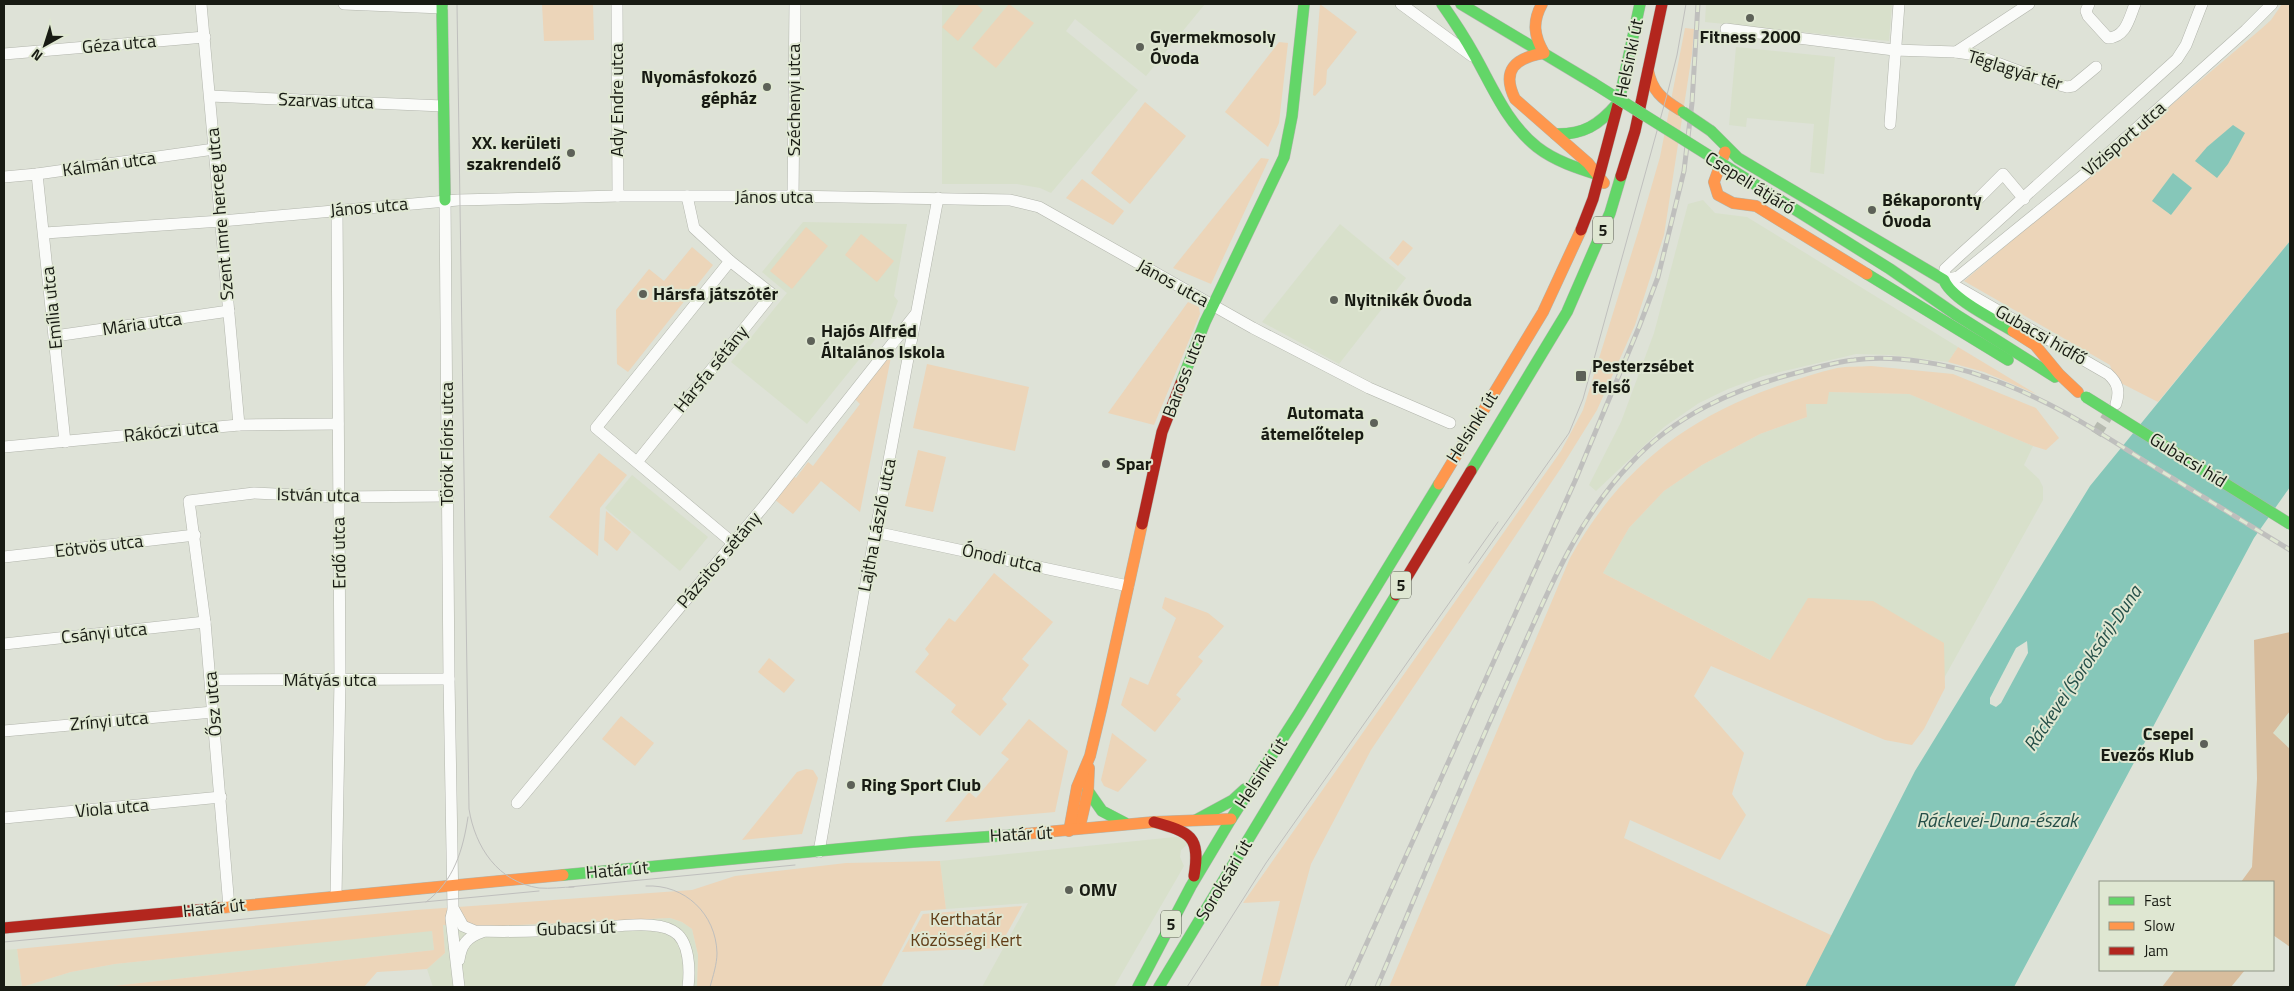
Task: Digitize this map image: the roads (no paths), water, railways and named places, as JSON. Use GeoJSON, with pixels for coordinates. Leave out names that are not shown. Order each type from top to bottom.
{"type":"FeatureCollection","features":[{"type":"Feature","properties":{"kind":"main road"},"geometry":{"type":"LineString","coordinates":[[1442,4],[1459,28],[1510,121],[1522,135],[1542,152],[1577,169],[1599,175],[1615,170],[1626,160]]}},
{"type":"Feature","properties":{"kind":"main road"},"geometry":{"type":"LineString","coordinates":[[1461,4],[1531,45]]}},
{"type":"Feature","properties":{"kind":"main road"},"geometry":{"type":"LineString","coordinates":[[1480,4],[1531,45]]}},
{"type":"Feature","properties":{"kind":"main road"},"geometry":{"type":"LineString","coordinates":[[1542,4],[1533,20],[1533,32],[1544,53],[1525,57],[1515,64],[1510,72],[1509,90],[1514,99],[1588,163],[1599,175],[1605,186],[1606,193],[1587,246],[1574,298]]}},
{"type":"Feature","properties":{"kind":"main road"},"geometry":{"type":"LineString","coordinates":[[1630,4],[1638,20]]}},
{"type":"Feature","properties":{"kind":"main road","name":"Helsinki út"},"geometry":{"type":"LineString","coordinates":[[1232,820],[1542,312],[1580,236],[1593,199],[1619,102],[1640,4]]}},
{"type":"Feature","properties":{"kind":"main road","name":"Török Flóris utca"},"geometry":{"type":"LineString","coordinates":[[442,6],[445,200]]}},
{"type":"Feature","properties":{"kind":"main road","name":"Helsinki út"},"geometry":{"type":"LineString","coordinates":[[1273,798],[1559,327],[1574,298],[1610,213],[1626,160],[1648,70],[1660,6]]}},
{"type":"Feature","properties":{"kind":"main road","name":"Baross utca"},"geometry":{"type":"LineString","coordinates":[[1074,831],[1088,791],[1090,756],[1162,432],[1213,306],[1284,157],[1292,116],[1304,7]]}},
{"type":"Feature","properties":{"kind":"main road","name":"Csepeli átjáró"},"geometry":{"type":"LineString","coordinates":[[1531,45],[1890,269],[1955,314],[2082,394]]}},
{"type":"Feature","properties":{"kind":"main road"},"geometry":{"type":"LineString","coordinates":[[1648,70],[1650,84],[1655,93],[1711,131],[1738,158],[1799,196],[1944,280],[1947,288],[1963,300],[2035,346],[2059,374],[2082,394]]}},
{"type":"Feature","properties":{"kind":"main road"},"geometry":{"type":"LineString","coordinates":[[1555,134],[1569,136],[1583,133],[1594,127],[1619,102]]}},
{"type":"Feature","properties":{"kind":"main road"},"geometry":{"type":"LineString","coordinates":[[1634,132],[1656,111],[1680,110]]}},
{"type":"Feature","properties":{"kind":"main road"},"geometry":{"type":"LineString","coordinates":[[1727,148],[1716,170],[1713,182],[1716,192],[1724,200],[1734,204],[1746,203],[1756,206],[2008,360]]}},
{"type":"Feature","properties":{"kind":"main road"},"geometry":{"type":"LineString","coordinates":[[1577,169],[1592,188],[1593,199]]}},
{"type":"Feature","properties":{"kind":"main road","name":"Csepeli átjáró"},"geometry":{"type":"LineString","coordinates":[[1955,314],[2008,360],[2036,376],[2082,394]]}},
{"type":"Feature","properties":{"kind":"main road","name":"Gubacsi híd"},"geometry":{"type":"LineString","coordinates":[[2082,394],[2290,524]]}},
{"type":"Feature","properties":{"kind":"main road","name":"Baross utca"},"geometry":{"type":"LineString","coordinates":[[1074,831],[1077,787],[1090,756]]}},
{"type":"Feature","properties":{"kind":"main road"},"geometry":{"type":"LineString","coordinates":[[1196,820],[1233,800],[1258,777]]}},
{"type":"Feature","properties":{"kind":"main road"},"geometry":{"type":"LineString","coordinates":[[1088,791],[1096,804],[1110,818],[1132,825]]}},
{"type":"Feature","properties":{"kind":"main road"},"geometry":{"type":"LineString","coordinates":[[1221,886],[1237,838],[1236,828],[1232,820],[1262,807],[1273,798]]}},
{"type":"Feature","properties":{"kind":"main road","name":"Soroksári út"},"geometry":{"type":"LineString","coordinates":[[1159,987],[1273,798]]}},
{"type":"Feature","properties":{"kind":"main road","name":"Soroksári út"},"geometry":{"type":"LineString","coordinates":[[1138,987],[1191,886],[1232,820]]}},
{"type":"Feature","properties":{"kind":"main road","name":"Határ út"},"geometry":{"type":"LineString","coordinates":[[4,928],[913,842],[1074,831],[1154,822],[1232,820]]}},
{"type":"Feature","properties":{"kind":"main road"},"geometry":{"type":"LineString","coordinates":[[1154,822],[1179,829],[1194,840],[1198,855],[1191,886]]}},
{"type":"Feature","properties":{"kind":"street","name":"Szent Imre herceg utca"},"geometry":{"type":"LineString","coordinates":[[201,4],[239,425]]}},
{"type":"Feature","properties":{"kind":"street"},"geometry":{"type":"LineString","coordinates":[[344,4],[442,6]]}},
{"type":"Feature","properties":{"kind":"street","name":"Ady Endre utca"},"geometry":{"type":"LineString","coordinates":[[617,4],[618,196]]}},
{"type":"Feature","properties":{"kind":"street","name":"Széchenyi utca"},"geometry":{"type":"LineString","coordinates":[[794,196],[795,4]]}},
{"type":"Feature","properties":{"kind":"street"},"geometry":{"type":"LineString","coordinates":[[1293,4],[1304,7]]}},
{"type":"Feature","properties":{"kind":"street"},"geometry":{"type":"LineString","coordinates":[[1401,4],[1476,58]]}},
{"type":"Feature","properties":{"kind":"street"},"geometry":{"type":"LineString","coordinates":[[1890,124],[1894,50],[1899,4]]}},
{"type":"Feature","properties":{"kind":"street","name":"Téglagyár tér"},"geometry":{"type":"LineString","coordinates":[[1956,52],[2029,4]]}},
{"type":"Feature","properties":{"kind":"street"},"geometry":{"type":"LineString","coordinates":[[2089,4],[2086,12],[2088,16],[2108,38],[2119,36],[2124,31],[2135,4]]}},
{"type":"Feature","properties":{"kind":"street","name":"Vízisport utca"},"geometry":{"type":"LineString","coordinates":[[2202,4],[2186,45],[2177,60],[1960,255],[1945,270],[1944,280],[1958,277],[2091,170],[2246,30],[2272,4]]}},
{"type":"Feature","properties":{"kind":"street","name":"Téglagyár tér"},"geometry":{"type":"LineString","coordinates":[[1726,29],[1894,50],[1956,52],[1976,55],[2048,82],[2068,87],[2074,86],[2096,67]]}},
{"type":"Feature","properties":{"kind":"street","name":"Géza utca"},"geometry":{"type":"LineString","coordinates":[[4,54],[205,37]]}},
{"type":"Feature","properties":{"kind":"street","name":"Szarvas utca"},"geometry":{"type":"LineString","coordinates":[[210,96],[443,106]]}},
{"type":"Feature","properties":{"kind":"street","name":"Kálmán utca"},"geometry":{"type":"LineString","coordinates":[[4,177],[214,149]]}},
{"type":"Feature","properties":{"kind":"street","name":"Emília utca"},"geometry":{"type":"LineString","coordinates":[[37,174],[45,233],[65,442]]}},
{"type":"Feature","properties":{"kind":"street"},"geometry":{"type":"LineString","coordinates":[[1975,202],[2002,174],[2024,199]]}},
{"type":"Feature","properties":{"kind":"street","name":"János utca"},"geometry":{"type":"LineString","coordinates":[[45,233],[221,220],[445,200],[618,196],[794,196],[1010,200],[1039,207],[1213,306],[1370,388],[1450,423]]}},
{"type":"Feature","properties":{"kind":"street","name":"Hársfa sétány"},"geometry":{"type":"LineString","coordinates":[[636,462],[772,294],[730,261],[694,228],[687,196]]}},
{"type":"Feature","properties":{"kind":"street","name":"Lajtha László utca"},"geometry":{"type":"LineString","coordinates":[[818,852],[875,532],[938,198]]}},
{"type":"Feature","properties":{"kind":"street","name":"Török Flóris utca"},"geometry":{"type":"LineString","coordinates":[[445,200],[449,679],[454,884]]}},
{"type":"Feature","properties":{"kind":"street","name":"Erdő utca"},"geometry":{"type":"LineString","coordinates":[[336,896],[340,680],[337,210]]}},
{"type":"Feature","properties":{"kind":"street"},"geometry":{"type":"LineString","coordinates":[[1960,255],[1970,267]]}},
{"type":"Feature","properties":{"kind":"street"},"geometry":{"type":"LineString","coordinates":[[730,261],[596,428],[733,543]]}},
{"type":"Feature","properties":{"kind":"street","name":"Gubacsi hídfő"},"geometry":{"type":"LineString","coordinates":[[1944,280],[2108,374],[2115,380],[2118,390],[2116,404]]}},
{"type":"Feature","properties":{"kind":"street","name":"Mária utca"},"geometry":{"type":"LineString","coordinates":[[55,336],[229,311]]}},
{"type":"Feature","properties":{"kind":"street","name":"Pázsitos sétány"},"geometry":{"type":"LineString","coordinates":[[517,803],[764,506],[916,314]]}},
{"type":"Feature","properties":{"kind":"street","name":"Rákóczi utca"},"geometry":{"type":"LineString","coordinates":[[4,447],[239,425],[338,424]]}},
{"type":"Feature","properties":{"kind":"street","name":"István utca"},"geometry":{"type":"LineString","coordinates":[[190,501],[254,493],[339,497],[447,496]]}},
{"type":"Feature","properties":{"kind":"street","name":"Ősz utca"},"geometry":{"type":"LineString","coordinates":[[190,501],[211,680],[229,907]]}},
{"type":"Feature","properties":{"kind":"street","name":"Ónodi utca"},"geometry":{"type":"LineString","coordinates":[[875,532],[1128,586]]}},
{"type":"Feature","properties":{"kind":"street","name":"Eötvös utca"},"geometry":{"type":"LineString","coordinates":[[4,557],[195,535]]}},
{"type":"Feature","properties":{"kind":"street","name":"Csányi utca"},"geometry":{"type":"LineString","coordinates":[[4,644],[205,622]]}},
{"type":"Feature","properties":{"kind":"street","name":"Mátyás utca"},"geometry":{"type":"LineString","coordinates":[[211,680],[449,679]]}},
{"type":"Feature","properties":{"kind":"street","name":"Zrínyi utca"},"geometry":{"type":"LineString","coordinates":[[4,731],[214,712]]}},
{"type":"Feature","properties":{"kind":"street","name":"Viola utca"},"geometry":{"type":"LineString","coordinates":[[4,818],[221,797]]}},
{"type":"Feature","properties":{"kind":"street"},"geometry":{"type":"LineString","coordinates":[[454,884],[454,908],[451,918],[459,987]]}},
{"type":"Feature","properties":{"kind":"street","name":"Gubacsi út"},"geometry":{"type":"LineString","coordinates":[[454,908],[461,923],[467,929],[486,931],[639,926],[667,929],[677,934],[685,946],[688,966],[688,987]]}},
{"type":"Feature","properties":{"kind":"street"},"geometry":{"type":"LineString","coordinates":[[457,967],[463,944],[472,936],[486,931]]}},
{"type":"Feature","properties":{"kind":"water"},"geometry":{"type":"Polygon","coordinates":[[[2233,125],[2245,133],[2228,164],[2217,178],[2195,161],[2207,147],[2233,125]]]}},
{"type":"Feature","properties":{"kind":"water"},"geometry":{"type":"Polygon","coordinates":[[[2173,173],[2192,188],[2171,215],[2152,201],[2173,173]]]}},
{"type":"Feature","properties":{"kind":"water","name":"Ráckevei-Duna-észak"},"geometry":{"type":"Polygon","coordinates":[[[2290,241],[2290,487],[2254,538],[2014,987],[1805,987],[1915,771],[2090,486],[2290,241]]]}},
{"type":"Feature","properties":{"kind":"tunnel"},"geometry":{"type":"LineString","coordinates":[[2096,434],[2114,406]]}},
{"type":"Feature","properties":{"kind":"tram line"},"geometry":{"type":"LineString","coordinates":[[457,4],[469,809],[472,823],[483,849],[500,870],[524,884],[539,888],[574,887]]}},
{"type":"Feature","properties":{"kind":"tram line"},"geometry":{"type":"LineString","coordinates":[[1187,987],[1266,863],[1569,433],[1583,399],[1668,91],[1677,55],[1686,4]]}},
{"type":"Feature","properties":{"kind":"tram line"},"geometry":{"type":"LineString","coordinates":[[1469,563],[1498,522]]}},
{"type":"Feature","properties":{"kind":"tram line"},"geometry":{"type":"LineString","coordinates":[[426,902],[444,884],[456,864],[468,817]]}},
{"type":"Feature","properties":{"kind":"tram line"},"geometry":{"type":"LineString","coordinates":[[569,887],[795,865]]}},
{"type":"Feature","properties":{"kind":"tram line"},"geometry":{"type":"LineString","coordinates":[[646,886],[673,890],[696,904],[704,914],[711,926],[717,953],[716,966],[710,987]]}},
{"type":"Feature","properties":{"kind":"tram line"},"geometry":{"type":"LineString","coordinates":[[4,942],[539,891]]}},
{"type":"Feature","properties":{"kind":"railway"},"geometry":{"type":"LineString","coordinates":[[1347,987],[1575,481],[1658,277],[1684,171],[1692,103],[1698,4]]}},
{"type":"Feature","properties":{"kind":"railway"},"geometry":{"type":"LineString","coordinates":[[1377,987],[1495,709],[1550,588],[1577,536],[1610,487],[1630,464],[1666,431],[1707,406],[1773,379],[1847,361],[1869,358],[1903,359],[1955,368],[2006,385],[2047,403],[2105,436],[2290,550]]}},
{"type":"Feature","properties":{"kind":"place","name":"Fitness 2000"},"geometry":{"type":"Point","coordinates":[1750,18]}},
{"type":"Feature","properties":{"kind":"place","name":"Gyermekmosoly Óvoda"},"geometry":{"type":"Point","coordinates":[1140,47]}},
{"type":"Feature","properties":{"kind":"place","name":"Nyomásfokozó gépház"},"geometry":{"type":"Point","coordinates":[767,87]}},
{"type":"Feature","properties":{"kind":"place","name":"XX. kerületi szakrendelő"},"geometry":{"type":"Point","coordinates":[571,153]}},
{"type":"Feature","properties":{"kind":"place","name":"Békaporonty Óvoda"},"geometry":{"type":"Point","coordinates":[1872,210]}},
{"type":"Feature","properties":{"kind":"place","name":"Hársfa játszótér"},"geometry":{"type":"Point","coordinates":[643,294]}},
{"type":"Feature","properties":{"kind":"place","name":"Nyitnikék Óvoda"},"geometry":{"type":"Point","coordinates":[1334,300]}},
{"type":"Feature","properties":{"kind":"place","name":"Hajós Alfréd Általános Iskola"},"geometry":{"type":"Point","coordinates":[811,341]}},
{"type":"Feature","properties":{"kind":"place","name":"Pesterzsébet felső"},"geometry":{"type":"Point","coordinates":[1581,376]}},
{"type":"Feature","properties":{"kind":"place","name":"Automata átemelőtelep"},"geometry":{"type":"Point","coordinates":[1374,423]}},
{"type":"Feature","properties":{"kind":"place","name":"Spar"},"geometry":{"type":"Point","coordinates":[1106,464]}},
{"type":"Feature","properties":{"kind":"place","name":"Csepel Evezős Klub"},"geometry":{"type":"Point","coordinates":[2204,744]}},
{"type":"Feature","properties":{"kind":"place","name":"Ring Sport Club"},"geometry":{"type":"Point","coordinates":[851,785]}},
{"type":"Feature","properties":{"kind":"place","name":"OMV"},"geometry":{"type":"Point","coordinates":[1069,890]}},
{"type":"Feature","properties":{"kind":"water label","name":"Ráckevei (Soroksári)-Duna"},"geometry":{"type":"Point","coordinates":[2082,668]}},
{"type":"Feature","properties":{"kind":"park label","name":"Kerthatár Közösségi Kert"},"geometry":{"type":"Point","coordinates":[966,930]}}]}
